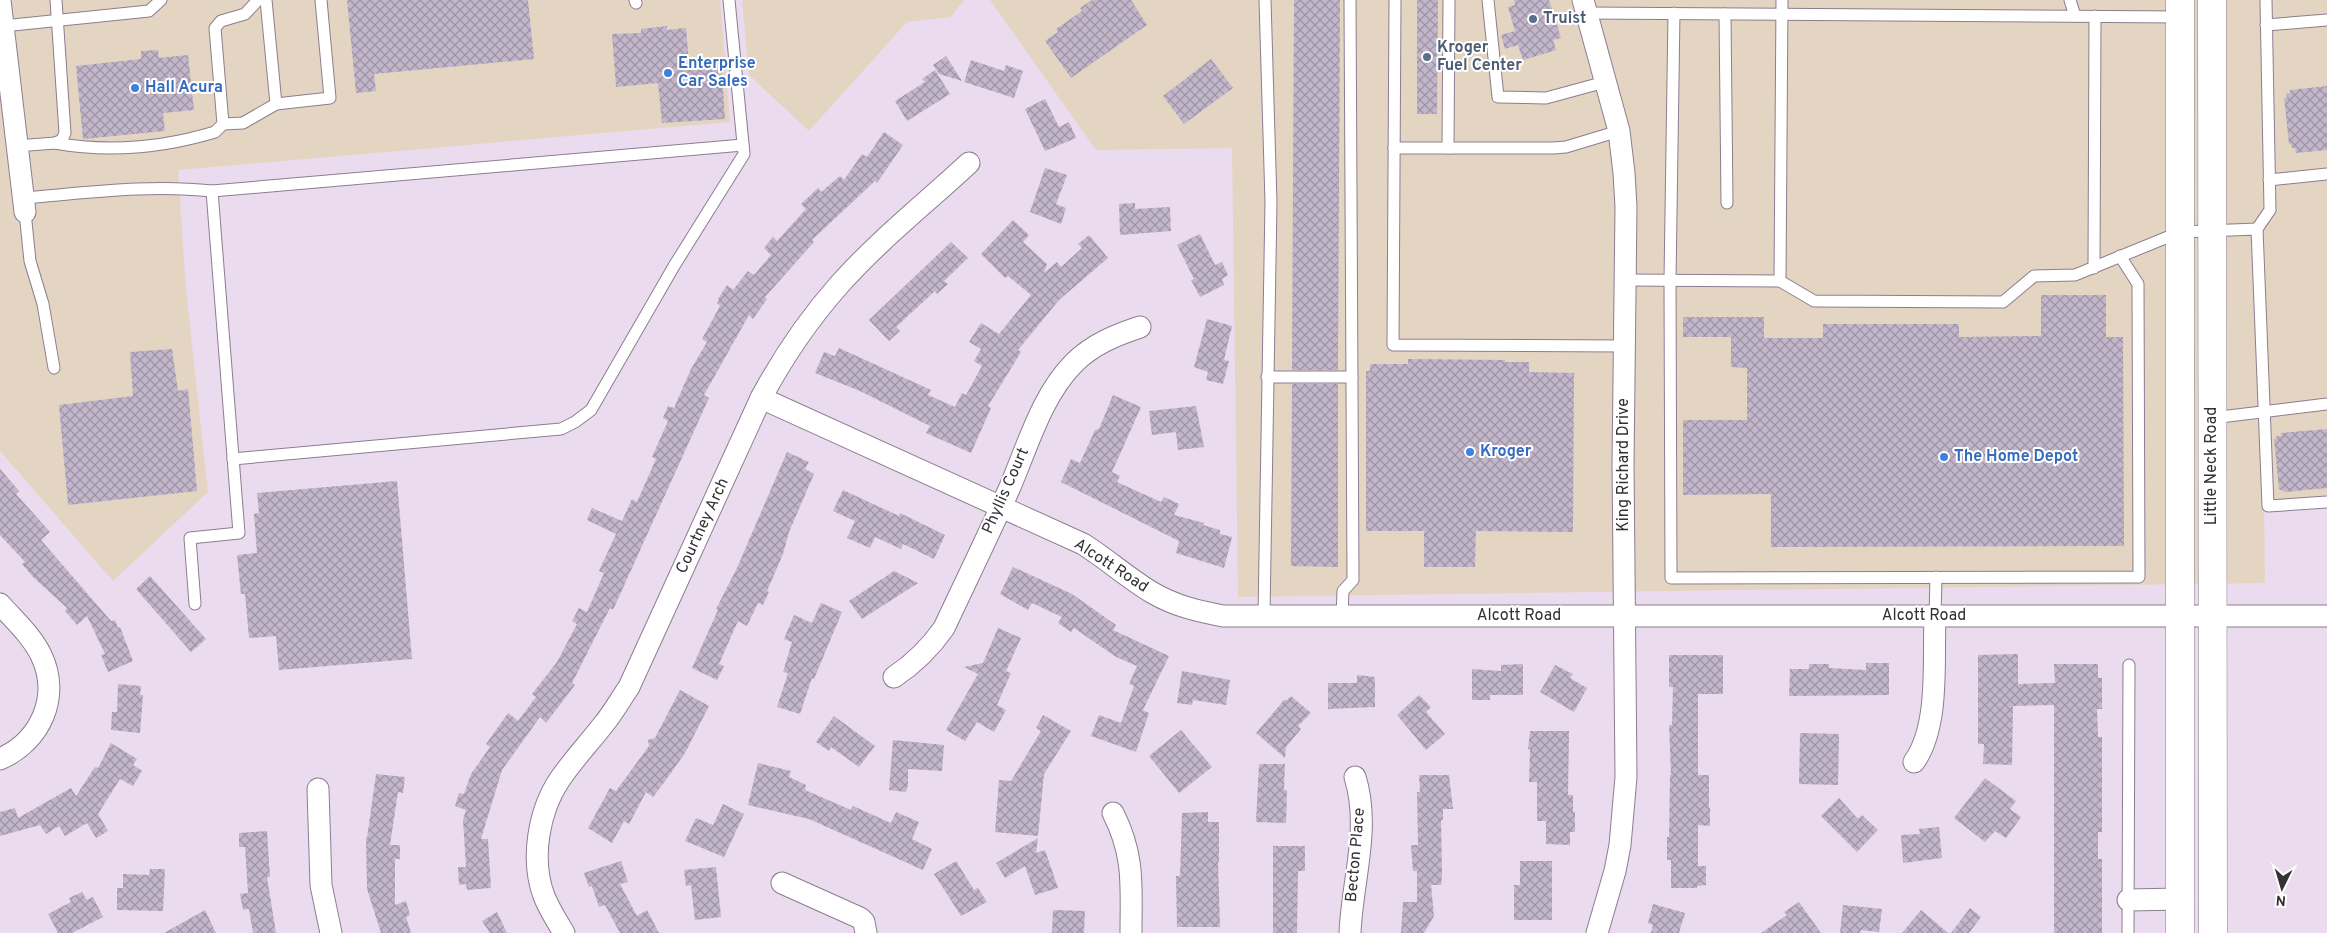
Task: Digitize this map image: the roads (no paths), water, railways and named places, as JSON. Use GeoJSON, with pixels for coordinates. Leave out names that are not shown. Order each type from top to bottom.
{"type":"FeatureCollection","features":[{"type":"Feature","properties":{"kind":"street"},"geometry":{"type":"LineString","coordinates":[[0,0],[3,26],[5,90],[16,146],[24,205]]}},
{"type":"Feature","properties":{"kind":"street","name":"Little Neck Road"},"geometry":{"type":"LineString","coordinates":[[2212,0],[2213,933]]}},
{"type":"Feature","properties":{"kind":"street","name":"King Richard Drive"},"geometry":{"type":"LineString","coordinates":[[1584,6],[1619,131],[1624,173],[1626,280],[1623,464],[1626,777],[1620,845],[1615,871],[1597,933]]}},
{"type":"Feature","properties":{"kind":"street","name":"Little Neck Road"},"geometry":{"type":"LineString","coordinates":[[2180,8],[2180,933]]}},
{"type":"Feature","properties":{"kind":"street","name":"Courtney Arch"},"geometry":{"type":"LineString","coordinates":[[564,933],[544,895],[539,870],[538,846],[541,821],[560,779],[605,723],[628,687],[761,398],[779,364],[840,284],[969,164]]}},
{"type":"Feature","properties":{"kind":"street","name":"Phyllis Court"},"geometry":{"type":"LineString","coordinates":[[894,677],[914,664],[944,628],[1000,508],[1031,435],[1056,385],[1074,363],[1092,348],[1113,336],[1140,327]]}},
{"type":"Feature","properties":{"kind":"street","name":"Alcott Road"},"geometry":{"type":"LineString","coordinates":[[761,398],[1083,544],[1152,592],[1176,604],[1197,611],[1223,616],[2327,616]]}},
{"type":"Feature","properties":{"kind":"street"},"geometry":{"type":"LineString","coordinates":[[0,604],[34,643],[41,655],[48,676],[49,694],[46,712],[38,728],[27,741],[0,759]]}},
{"type":"Feature","properties":{"kind":"street"},"geometry":{"type":"LineString","coordinates":[[1914,762],[1927,738],[1932,718],[1935,616]]}},
{"type":"Feature","properties":{"kind":"street","name":"Becton Place"},"geometry":{"type":"LineString","coordinates":[[1350,933],[1362,820],[1360,794],[1355,777]]}},
{"type":"Feature","properties":{"kind":"street"},"geometry":{"type":"LineString","coordinates":[[318,788],[321,886],[331,933]]}},
{"type":"Feature","properties":{"kind":"street"},"geometry":{"type":"LineString","coordinates":[[1113,813],[1124,834],[1130,860],[1131,933]]}},
{"type":"Feature","properties":{"kind":"street"},"geometry":{"type":"LineString","coordinates":[[782,883],[860,918],[864,922],[866,933]]}},
{"type":"Feature","properties":{"kind":"street"},"geometry":{"type":"LineString","coordinates":[[2128,900],[2180,899]]}},
{"type":"Feature","properties":{"kind":"lane"},"geometry":{"type":"LineString","coordinates":[[55,143],[62,140],[65,133],[56,0]]}},
{"type":"Feature","properties":{"kind":"lane"},"geometry":{"type":"LineString","coordinates":[[3,26],[149,11],[161,0]]}},
{"type":"Feature","properties":{"kind":"lane"},"geometry":{"type":"LineString","coordinates":[[223,124],[215,28],[221,21],[245,14],[258,0]]}},
{"type":"Feature","properties":{"kind":"lane"},"geometry":{"type":"LineString","coordinates":[[266,0],[276,104]]}},
{"type":"Feature","properties":{"kind":"lane"},"geometry":{"type":"LineString","coordinates":[[16,146],[55,143],[86,149],[130,149],[215,132],[223,124],[243,123],[276,104],[330,98],[321,0]]}},
{"type":"Feature","properties":{"kind":"lane"},"geometry":{"type":"LineString","coordinates":[[233,459],[561,428],[576,422],[591,410],[674,266],[744,154],[729,0]]}},
{"type":"Feature","properties":{"kind":"lane"},"geometry":{"type":"LineString","coordinates":[[1264,0],[1271,202],[1264,615]]}},
{"type":"Feature","properties":{"kind":"lane"},"geometry":{"type":"LineString","coordinates":[[1342,616],[1343,591],[1353,580],[1350,0]]}},
{"type":"Feature","properties":{"kind":"lane"},"geometry":{"type":"LineString","coordinates":[[1395,0],[1393,345],[1625,346]]}},
{"type":"Feature","properties":{"kind":"lane"},"geometry":{"type":"LineString","coordinates":[[1448,148],[1449,0]]}},
{"type":"Feature","properties":{"kind":"lane"},"geometry":{"type":"LineString","coordinates":[[1488,0],[1498,97],[1546,98],[1605,82]]}},
{"type":"Feature","properties":{"kind":"lane"},"geometry":{"type":"LineString","coordinates":[[1780,281],[1782,0]]}},
{"type":"Feature","properties":{"kind":"lane"},"geometry":{"type":"LineString","coordinates":[[2070,0],[2075,16]]}},
{"type":"Feature","properties":{"kind":"lane"},"geometry":{"type":"LineString","coordinates":[[2266,0],[2270,210],[2258,229],[2263,411],[2268,506],[2327,502]]}},
{"type":"Feature","properties":{"kind":"lane"},"geometry":{"type":"LineString","coordinates":[[1584,6],[1674,13],[2075,16],[2095,16],[2180,8]]}},
{"type":"Feature","properties":{"kind":"lane"},"geometry":{"type":"LineString","coordinates":[[1674,13],[1670,280],[1671,578],[2139,577],[2138,284],[2120,256]]}},
{"type":"Feature","properties":{"kind":"lane"},"geometry":{"type":"LineString","coordinates":[[1725,14],[1727,202]]}},
{"type":"Feature","properties":{"kind":"lane"},"geometry":{"type":"LineString","coordinates":[[2094,268],[2095,16]]}},
{"type":"Feature","properties":{"kind":"lane"},"geometry":{"type":"LineString","coordinates":[[2266,25],[2327,20]]}},
{"type":"Feature","properties":{"kind":"lane"},"geometry":{"type":"LineString","coordinates":[[1394,148],[1559,148],[1619,131]]}},
{"type":"Feature","properties":{"kind":"lane"},"geometry":{"type":"LineString","coordinates":[[54,368],[43,304],[30,261],[24,205],[170,188],[212,191],[743,145]]}},
{"type":"Feature","properties":{"kind":"lane"},"geometry":{"type":"LineString","coordinates":[[2270,180],[2327,174]]}},
{"type":"Feature","properties":{"kind":"lane"},"geometry":{"type":"LineString","coordinates":[[195,604],[190,538],[240,533],[212,191]]}},
{"type":"Feature","properties":{"kind":"lane"},"geometry":{"type":"LineString","coordinates":[[1626,280],[1780,281],[1814,301],[2002,302],[2034,276],[2075,275],[2180,232],[2258,229]]}},
{"type":"Feature","properties":{"kind":"lane"},"geometry":{"type":"LineString","coordinates":[[1267,377],[1352,376]]}},
{"type":"Feature","properties":{"kind":"lane"},"geometry":{"type":"LineString","coordinates":[[2212,418],[2327,404]]}},
{"type":"Feature","properties":{"kind":"lane"},"geometry":{"type":"LineString","coordinates":[[1935,616],[1936,577]]}},
{"type":"Feature","properties":{"kind":"lane"},"geometry":{"type":"LineString","coordinates":[[2128,933],[2129,666]]}},
{"type":"Feature","properties":{"kind":"place","name":"Truist"},"geometry":{"type":"Point","coordinates":[1533,19]}},
{"type":"Feature","properties":{"kind":"place","name":"Kroger Fuel Center"},"geometry":{"type":"Point","coordinates":[1427,57]}},
{"type":"Feature","properties":{"kind":"place","name":"Enterprise Car Sales"},"geometry":{"type":"Point","coordinates":[668,73]}},
{"type":"Feature","properties":{"kind":"place","name":"Hall Acura"},"geometry":{"type":"Point","coordinates":[135,88]}},
{"type":"Feature","properties":{"kind":"place","name":"Kroger"},"geometry":{"type":"Point","coordinates":[1470,452]}},
{"type":"Feature","properties":{"kind":"place","name":"The Home Depot"},"geometry":{"type":"Point","coordinates":[1944,457]}}]}
